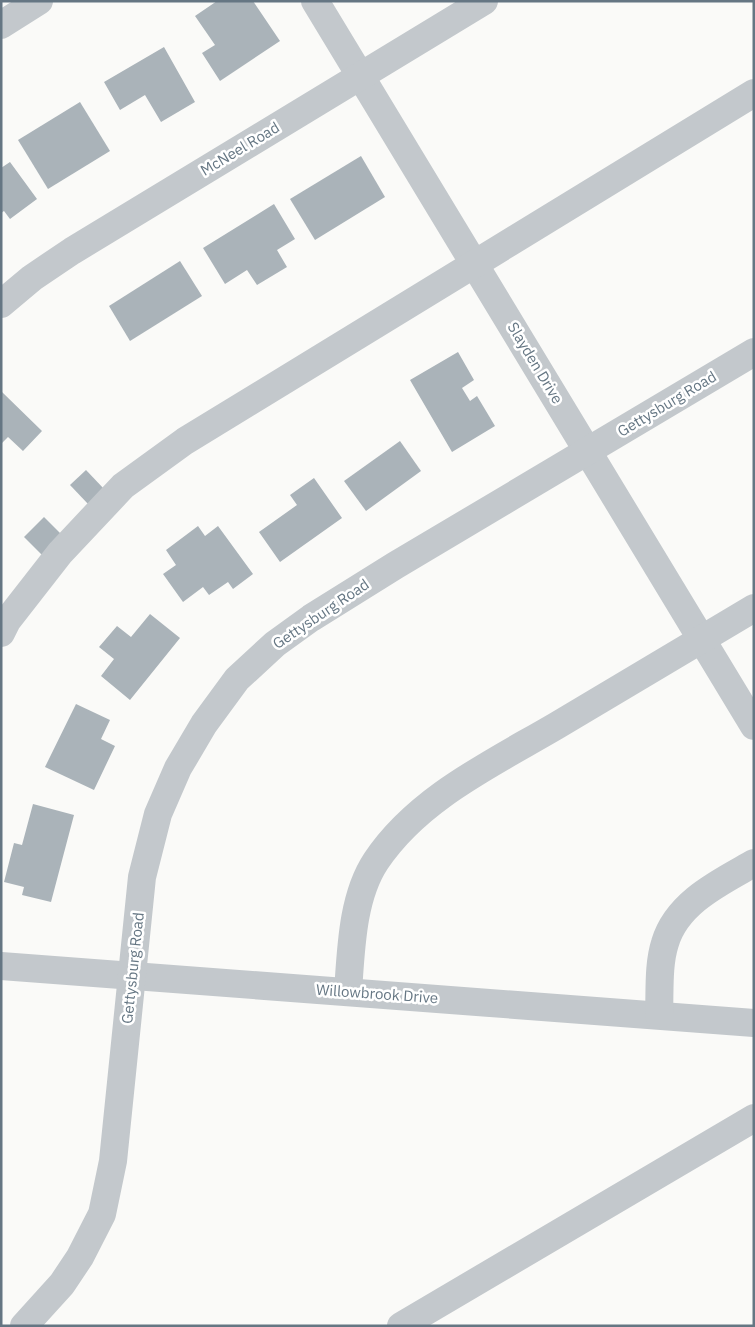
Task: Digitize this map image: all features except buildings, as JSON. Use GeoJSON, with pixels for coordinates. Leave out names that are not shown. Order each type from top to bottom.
{"type":"FeatureCollection","features":[{"type":"Feature","properties":{"kind":"street"},"geometry":{"type":"LineString","coordinates":[[1,25],[39,1]]}},
{"type":"Feature","properties":{"kind":"street","name":"Slayden Drive"},"geometry":{"type":"LineString","coordinates":[[315,1],[754,726]]}},
{"type":"Feature","properties":{"kind":"street","name":"McNeel Road"},"geometry":{"type":"LineString","coordinates":[[1,304],[32,278],[72,250],[484,1]]}},
{"type":"Feature","properties":{"kind":"street"},"geometry":{"type":"LineString","coordinates":[[1,632],[7,621],[60,552],[123,486],[185,441],[754,93]]}},
{"type":"Feature","properties":{"kind":"street","name":"Gettysburg Road"},"geometry":{"type":"LineString","coordinates":[[24,1326],[62,1284],[80,1257],[102,1214],[113,1161],[142,877],[158,814],[178,768],[204,724],[238,679],[275,644],[311,618],[754,352]]}},
{"type":"Feature","properties":{"kind":"street"},"geometry":{"type":"LineString","coordinates":[[348,992],[352,941],[361,896],[375,862],[398,832],[440,797],[754,608]]}},
{"type":"Feature","properties":{"kind":"street"},"geometry":{"type":"LineString","coordinates":[[658,1015],[661,962],[665,942],[675,923],[688,906],[705,892],[754,863]]}},
{"type":"Feature","properties":{"kind":"street","name":"Willowbrook Drive"},"geometry":{"type":"LineString","coordinates":[[1,966],[754,1022]]}},
{"type":"Feature","properties":{"kind":"street"},"geometry":{"type":"LineString","coordinates":[[402,1326],[754,1118]]}}]}
